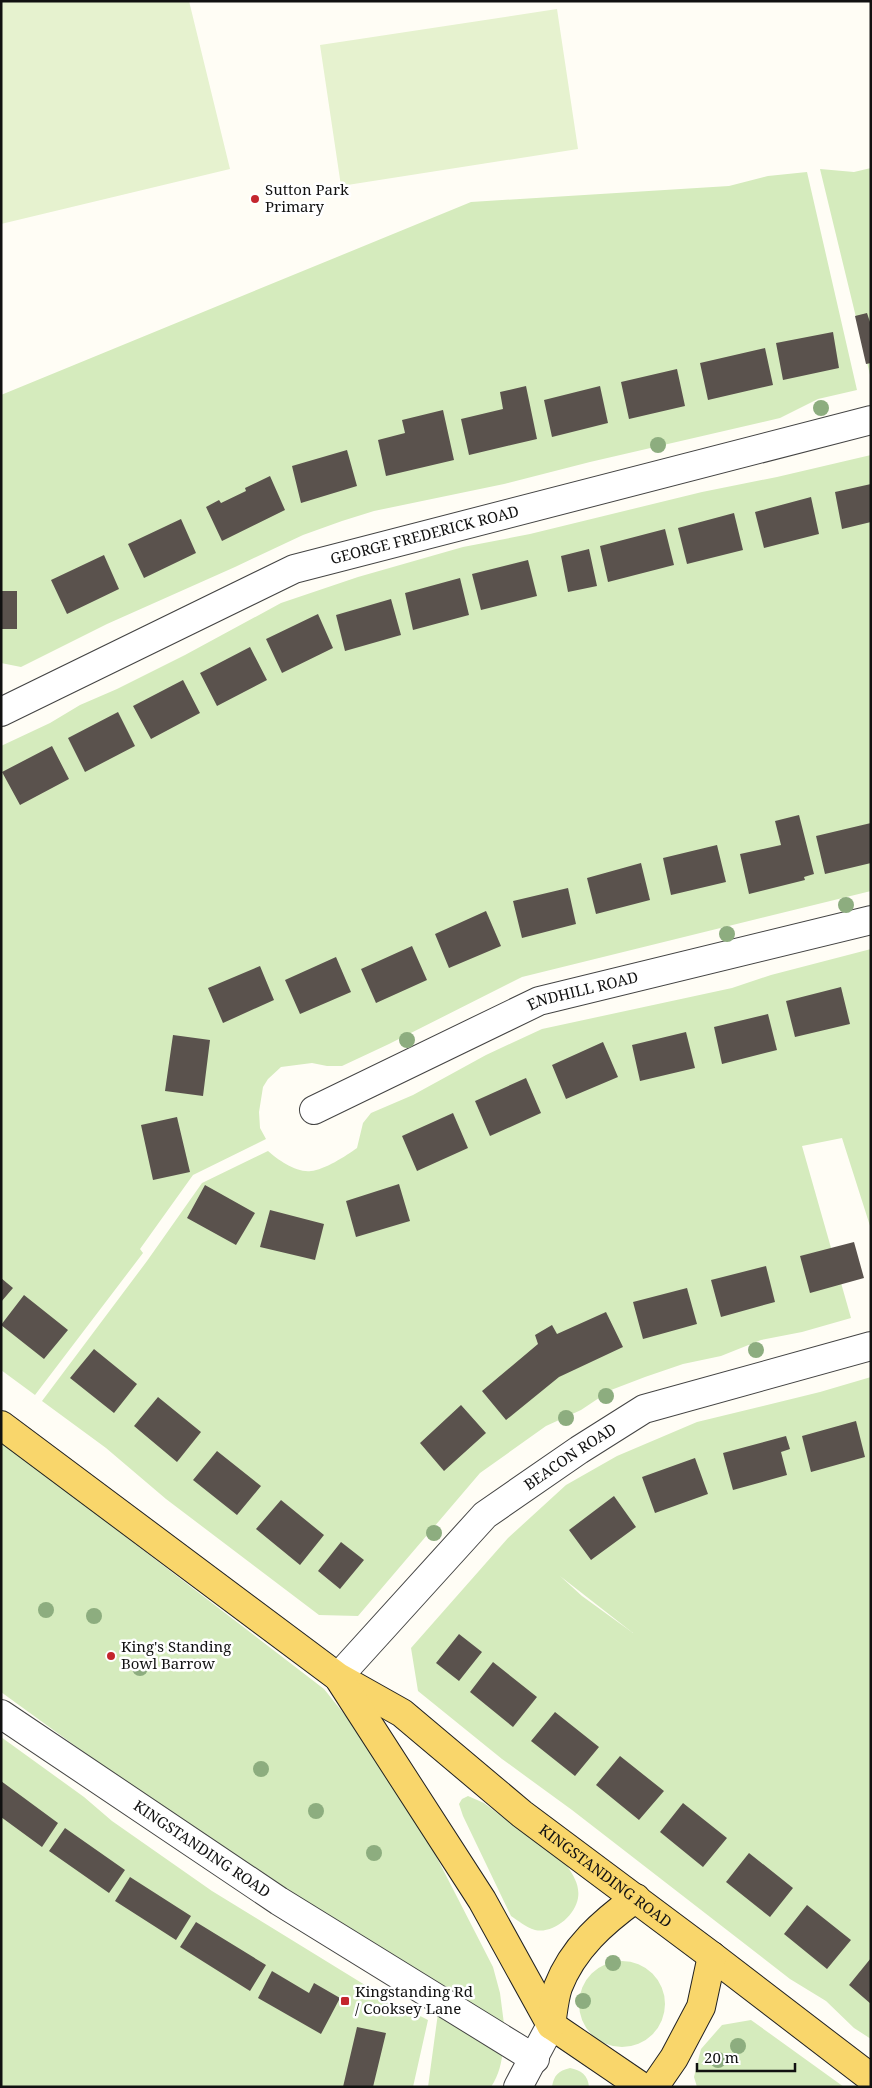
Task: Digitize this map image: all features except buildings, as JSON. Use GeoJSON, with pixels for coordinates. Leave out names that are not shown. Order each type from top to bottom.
{"type":"FeatureCollection","features":[{"type":"Feature","properties":{"kind":"main road","name":"KINGSTANDING ROAD"},"geometry":{"type":"LineString","coordinates":[[1,1425],[338,1677],[402,1713],[522,1814],[636,1898],[871,2078]]}},
{"type":"Feature","properties":{"kind":"main road","name":"KINGSTANDING ROAD"},"geometry":{"type":"LineString","coordinates":[[338,1677],[482,1900],[551,2025],[642,2087]]}},
{"type":"Feature","properties":{"kind":"main road"},"geometry":{"type":"LineString","coordinates":[[551,2025],[558,1988],[575,1953],[609,1918],[636,1898]]}},
{"type":"Feature","properties":{"kind":"main road"},"geometry":{"type":"LineString","coordinates":[[654,2087],[674,2058],[701,2007],[712,1956]]}},
{"type":"Feature","properties":{"kind":"street","name":"GEORGE FREDERICK ROAD"},"geometry":{"type":"LineString","coordinates":[[1,712],[294,569],[871,420]]}},
{"type":"Feature","properties":{"kind":"street","name":"ENDHILL ROAD"},"geometry":{"type":"LineString","coordinates":[[314,1110],[539,1000],[871,920]]}},
{"type":"Feature","properties":{"kind":"street","name":"BEACON ROAD"},"geometry":{"type":"LineString","coordinates":[[338,1677],[485,1515],[579,1450],[644,1409],[871,1346]]}},
{"type":"Feature","properties":{"kind":"street","name":"KINGSTANDING ROAD"},"geometry":{"type":"LineString","coordinates":[[1,1714],[279,1900],[535,2058]]}},
{"type":"Feature","properties":{"kind":"street"},"geometry":{"type":"LineString","coordinates":[[518,2087],[551,2025]]}},
{"type":"Feature","properties":{"kind":"green space"},"geometry":{"type":"Polygon","coordinates":[[[1,1],[189,1],[230,169],[1,224],[1,1]]]}},
{"type":"Feature","properties":{"kind":"green space"},"geometry":{"type":"Polygon","coordinates":[[[557,9],[578,149],[341,186],[320,45],[557,9]]]}},
{"type":"Feature","properties":{"kind":"green space"},"geometry":{"type":"Polygon","coordinates":[[[871,168],[871,379],[820,169],[854,172],[871,168]]]}},
{"type":"Feature","properties":{"kind":"green space"},"geometry":{"type":"Polygon","coordinates":[[[807,172],[857,390],[818,399],[780,418],[504,484],[374,511],[342,521],[303,535],[107,624],[21,667],[1,663],[1,395],[471,202],[729,186],[768,176],[807,172]]]}},
{"type":"Feature","properties":{"kind":"green space"},"geometry":{"type":"Polygon","coordinates":[[[871,455],[871,891],[522,977],[342,1066],[312,1063],[281,1067],[268,1079],[263,1087],[259,1112],[260,1128],[266,1139],[193,1175],[140,1249],[143,1253],[35,1395],[1,1370],[1,746],[50,723],[80,705],[185,655],[281,603],[358,577],[463,547],[530,534],[702,492],[871,455]]]}},
{"type":"Feature","properties":{"kind":"green space"},"geometry":{"type":"Polygon","coordinates":[[[871,949],[871,1229],[842,1138],[802,1146],[851,1318],[802,1332],[761,1340],[721,1356],[683,1364],[645,1377],[611,1390],[581,1410],[546,1426],[480,1473],[358,1616],[319,1615],[166,1499],[106,1448],[42,1401],[147,1261],[202,1183],[268,1151],[282,1162],[300,1170],[311,1171],[328,1165],[357,1148],[363,1123],[371,1113],[413,1095],[486,1055],[542,1029],[732,988],[771,975],[871,949]]]}},
{"type":"Feature","properties":{"kind":"green space"},"geometry":{"type":"Polygon","coordinates":[[[871,1377],[871,2039],[854,2028],[826,2001],[790,1979],[572,1810],[502,1759],[418,1691],[411,1648],[508,1538],[566,1485],[617,1456],[697,1422],[820,1392],[871,1377]],[[560,1576],[582,1596],[633,1633],[560,1576]]]}},
{"type":"Feature","properties":{"kind":"green space"},"geometry":{"type":"Polygon","coordinates":[[[1,1441],[324,1689],[397,1780],[493,1967],[500,1993],[504,2024],[282,1889],[125,1782],[1,1692],[1,1441]]]}},
{"type":"Feature","properties":{"kind":"green space"},"geometry":{"type":"Polygon","coordinates":[[[1,1737],[84,1797],[112,1821],[212,1891],[391,2001],[428,2020],[413,2087],[1,2087],[1,1737]]]}},
{"type":"Feature","properties":{"kind":"green space"},"geometry":{"type":"Polygon","coordinates":[[[468,1796],[484,1803],[567,1866],[576,1881],[578,1898],[573,1911],[562,1922],[542,1931],[525,1926],[511,1916],[463,1816],[459,1804],[462,1799],[468,1796]]]}},
{"type":"Feature","properties":{"kind":"green space"},"geometry":{"type":"Polygon","coordinates":[[[622,1961],[646,1968],[658,1980],[665,2004],[658,2028],[646,2040],[622,2047],[598,2040],[586,2028],[579,2004],[586,1980],[598,1968],[622,1961]]]}},
{"type":"Feature","properties":{"kind":"green space"},"geometry":{"type":"Polygon","coordinates":[[[438,2013],[503,2048],[500,2068],[491,2087],[428,2087],[438,2013]]]}},
{"type":"Feature","properties":{"kind":"green space"},"geometry":{"type":"Polygon","coordinates":[[[751,2020],[844,2087],[697,2087],[694,2077],[701,2049],[722,2025],[751,2020]]]}},
{"type":"Feature","properties":{"kind":"green space"},"geometry":{"type":"Polygon","coordinates":[[[570,2068],[583,2074],[587,2079],[589,2087],[552,2087],[557,2074],[570,2068]]]}},
{"type":"Feature","properties":{"kind":"place","name":"Sutton Park Primary"},"geometry":{"type":"Point","coordinates":[255,199]}},
{"type":"Feature","properties":{"kind":"place","name":"King's Standing Bowl Barrow"},"geometry":{"type":"Point","coordinates":[111,1656]}},
{"type":"Feature","properties":{"kind":"place","name":"Kingstanding Rd / Cooksey Lane"},"geometry":{"type":"Point","coordinates":[345,2001]}}]}
